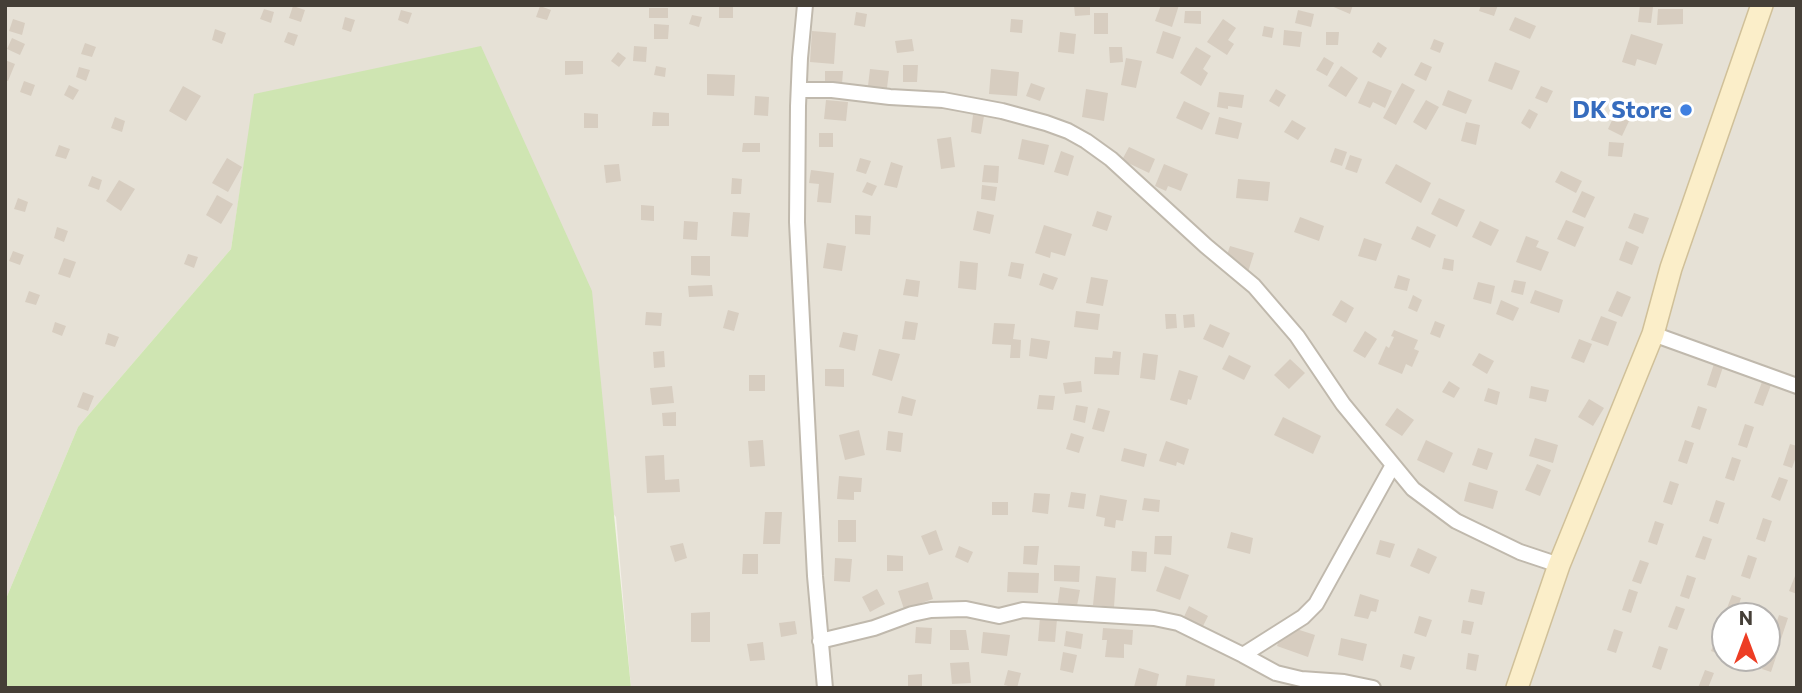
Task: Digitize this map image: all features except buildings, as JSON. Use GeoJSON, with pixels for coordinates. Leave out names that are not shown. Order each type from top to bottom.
{"type":"FeatureCollection","features":[{"type":"Feature","properties":{"kind":"main road"},"geometry":{"type":"LineString","coordinates":[[1517,688],[1559,565],[1653,334],[1671,268],[1762,5]]}},
{"type":"Feature","properties":{"kind":"street"},"geometry":{"type":"LineString","coordinates":[[805,5],[799,90],[797,222],[812,537],[825,688]]}},
{"type":"Feature","properties":{"kind":"street"},"geometry":{"type":"LineString","coordinates":[[799,90],[832,90],[943,100],[1002,111],[1046,123],[1086,141],[1111,159],[1254,286],[1297,336],[1343,404],[1413,489],[1457,521],[1520,552],[1559,565]]}},
{"type":"Feature","properties":{"kind":"street"},"geometry":{"type":"LineString","coordinates":[[1653,334],[1797,386]]}},
{"type":"Feature","properties":{"kind":"street"},"geometry":{"type":"LineString","coordinates":[[1243,654],[1303,617],[1317,604],[1393,464]]}},
{"type":"Feature","properties":{"kind":"street"},"geometry":{"type":"LineString","coordinates":[[820,641],[931,610],[966,608],[999,616],[1023,610],[1165,620],[1178,623],[1243,654],[1276,673],[1301,679],[1344,682],[1373,688]]}},
{"type":"Feature","properties":{"kind":"shaded area"},"geometry":{"type":"Polygon","coordinates":[[[5,5],[1797,5],[1797,688],[631,688],[616,517],[255,94],[231,249],[78,427],[5,601],[5,5]]]}},
{"type":"Feature","properties":{"kind":"green space"},"geometry":{"type":"Polygon","coordinates":[[[481,46],[592,291],[631,688],[5,688],[5,601],[78,427],[231,249],[254,94],[481,46]]]}},
{"type":"Feature","properties":{"kind":"place","name":"DK Store"},"geometry":{"type":"Point","coordinates":[1686,110]}}]}
